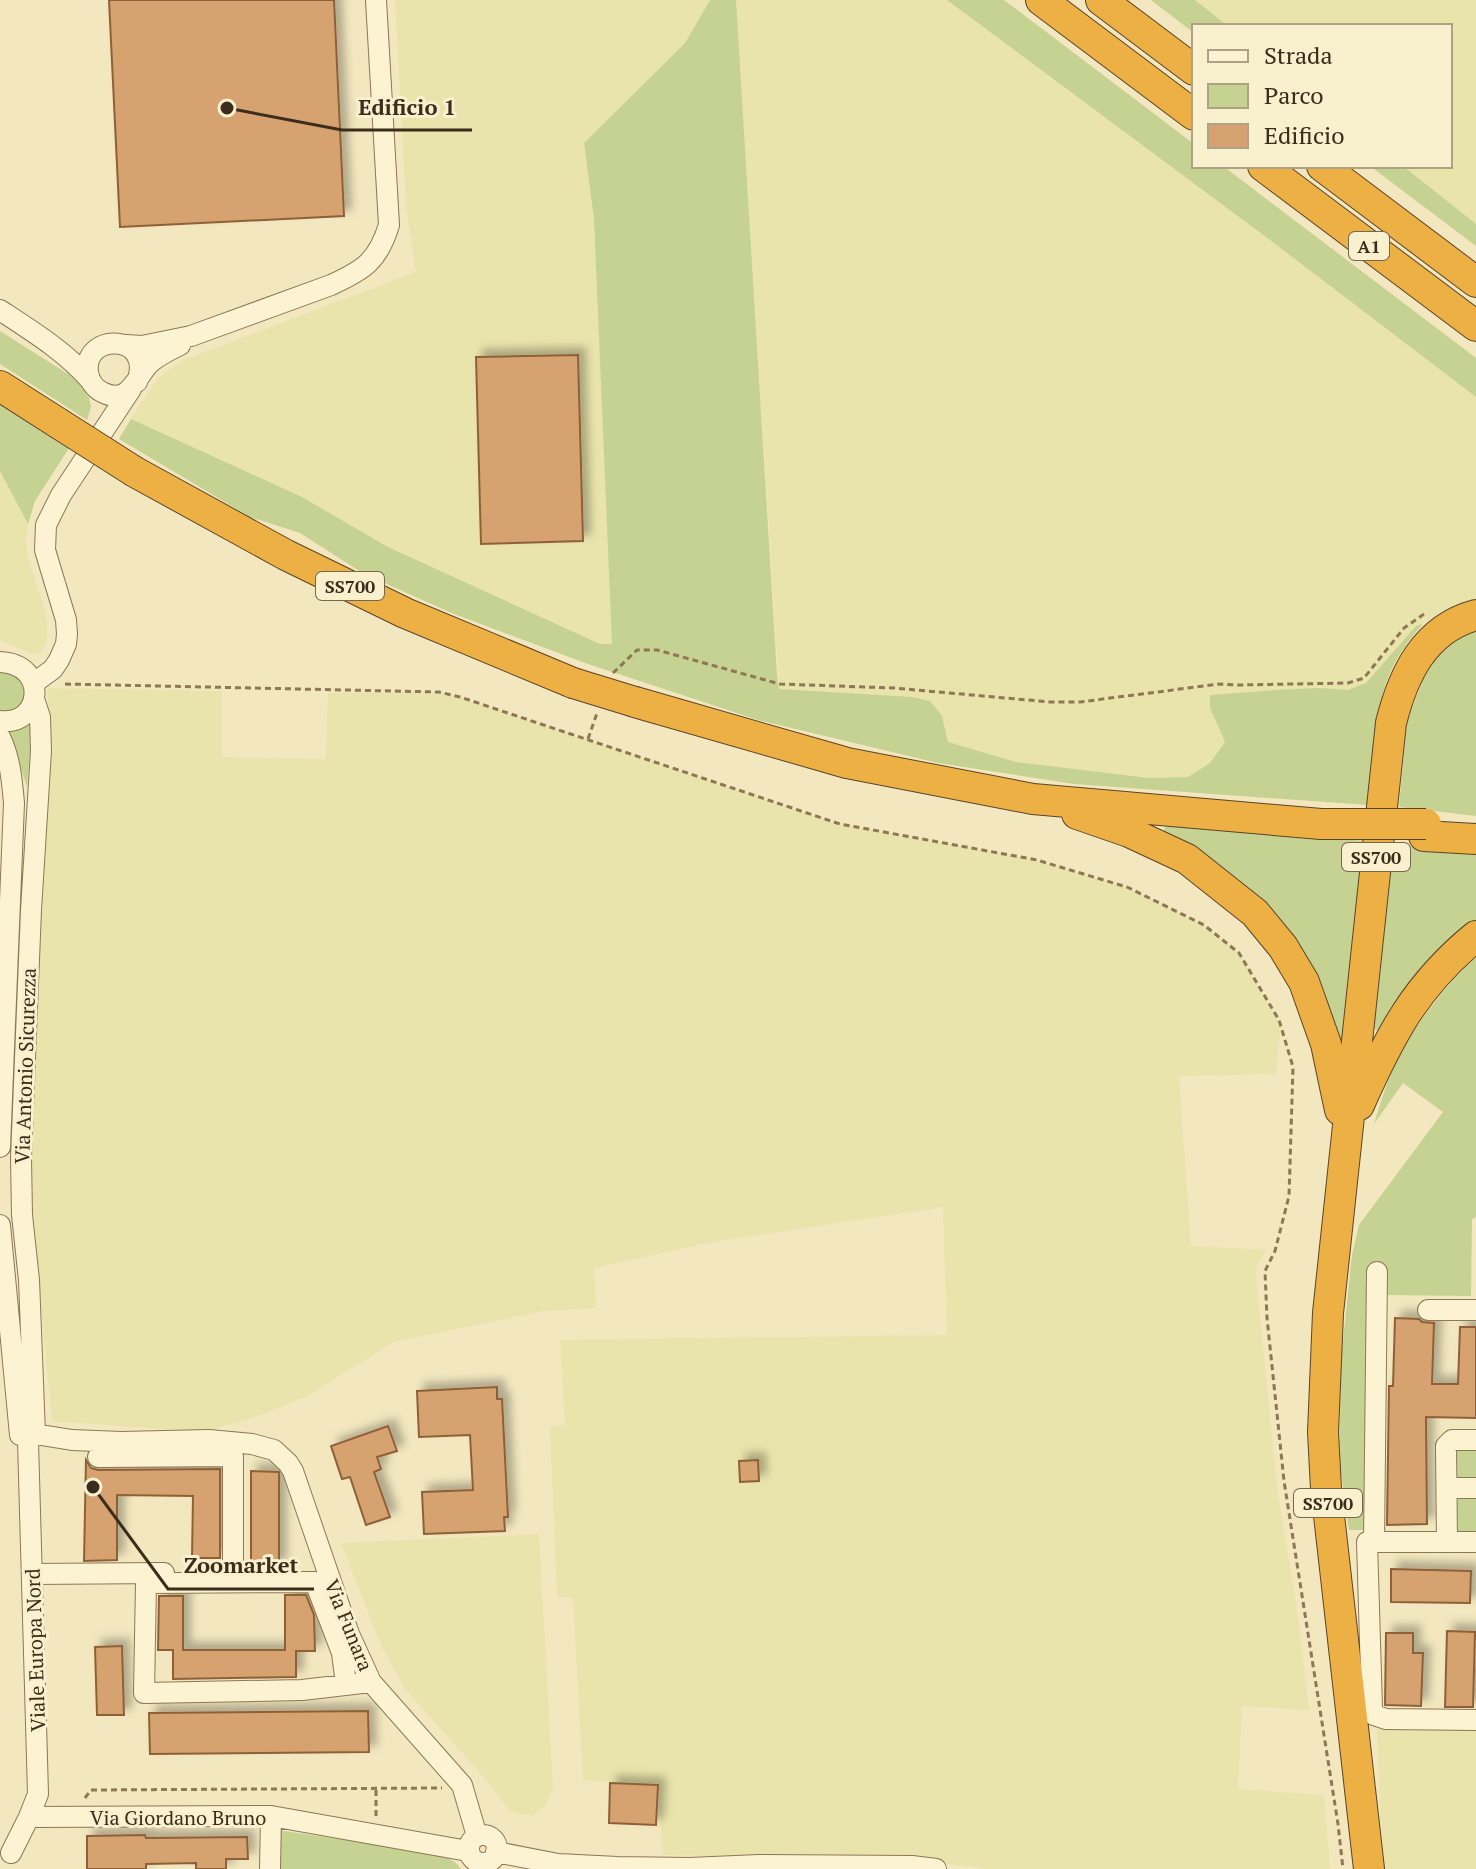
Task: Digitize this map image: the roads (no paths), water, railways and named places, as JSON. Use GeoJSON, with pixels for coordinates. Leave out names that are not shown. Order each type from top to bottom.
{"type":"FeatureCollection","features":[{"type":"Feature","properties":{"kind":"highway"},"geometry":{"type":"LineString","coordinates":[[1041,0],[1192,113]]}},
{"type":"Feature","properties":{"kind":"highway"},"geometry":{"type":"LineString","coordinates":[[1101,0],[1192,68]]}},
{"type":"Feature","properties":{"kind":"highway","name":"A1"},"geometry":{"type":"LineString","coordinates":[[1266,168],[1476,326]]}},
{"type":"Feature","properties":{"kind":"highway","name":"A1"},"geometry":{"type":"LineString","coordinates":[[1325,168],[1476,282]]}},
{"type":"Feature","properties":{"kind":"highway","name":"SS700"},"geometry":{"type":"LineString","coordinates":[[0,386],[135,472],[286,555],[405,613],[573,683],[847,763],[1033,799],[1425,830],[1476,839]]}},
{"type":"Feature","properties":{"kind":"highway","name":"SS700"},"geometry":{"type":"LineString","coordinates":[[1369,1869],[1331,1541],[1323,1432],[1328,1313],[1393,713],[1404,680],[1427,643],[1445,629],[1476,615]]}},
{"type":"Feature","properties":{"kind":"highway"},"geometry":{"type":"LineString","coordinates":[[1033,799],[1129,832],[1187,859],[1255,913],[1283,947],[1304,982],[1326,1044],[1346,1136]]}},
{"type":"Feature","properties":{"kind":"highway"},"geometry":{"type":"LineString","coordinates":[[1425,830],[1476,827]]}},
{"type":"Feature","properties":{"kind":"highway"},"geometry":{"type":"LineString","coordinates":[[1346,1136],[1378,1061],[1407,1011],[1441,967],[1476,936]]}},
{"type":"Feature","properties":{"kind":"street"},"geometry":{"type":"LineString","coordinates":[[47,341],[80,349],[118,343],[142,346],[191,336],[331,285],[368,265],[385,239],[389,225],[376,0]]}},
{"type":"Feature","properties":{"kind":"street"},"geometry":{"type":"LineString","coordinates":[[0,310],[47,341],[105,394],[123,394],[134,386],[140,374],[137,356],[126,345]]}},
{"type":"Feature","properties":{"kind":"street"},"geometry":{"type":"LineString","coordinates":[[0,721],[16,720],[30,708],[34,691],[53,669],[66,644],[66,620],[45,550],[46,525],[61,495],[149,364],[191,336]]}},
{"type":"Feature","properties":{"kind":"street"},"geometry":{"type":"LineString","coordinates":[[101,434],[101,402],[88,374],[88,364],[91,356],[103,345]]}},
{"type":"Feature","properties":{"kind":"street"},"geometry":{"type":"LineString","coordinates":[[0,663],[18,665],[26,670],[34,691]]}},
{"type":"Feature","properties":{"kind":"street","name":"Via Antonio Sicurezza"},"geometry":{"type":"LineString","coordinates":[[21,1436],[29,1280],[21,1172],[30,926],[41,751],[40,717],[34,691]]}},
{"type":"Feature","properties":{"kind":"street","name":"Via Antonio Sicurezza"},"geometry":{"type":"LineString","coordinates":[[0,737],[7,752],[14,803],[0,1147]]}},
{"type":"Feature","properties":{"kind":"street"},"geometry":{"type":"LineString","coordinates":[[0,1225],[21,1436]]}},
{"type":"Feature","properties":{"kind":"street"},"geometry":{"type":"LineString","coordinates":[[1374,1542],[1377,1272]]}},
{"type":"Feature","properties":{"kind":"street"},"geometry":{"type":"LineString","coordinates":[[1428,1310],[1476,1310]]}},
{"type":"Feature","properties":{"kind":"street","name":"Viale Europa Nord"},"geometry":{"type":"LineString","coordinates":[[11,1857],[38,1794],[32,1574],[21,1436]]}},
{"type":"Feature","properties":{"kind":"street","name":"Via Funara"},"geometry":{"type":"LineString","coordinates":[[21,1436],[121,1442],[209,1440],[252,1444],[274,1450],[293,1471],[349,1634],[371,1682],[462,1785],[481,1854]]}},
{"type":"Feature","properties":{"kind":"street"},"geometry":{"type":"LineString","coordinates":[[1447,1542],[1446,1446],[1452,1440],[1476,1440]]}},
{"type":"Feature","properties":{"kind":"street"},"geometry":{"type":"LineString","coordinates":[[32,1574],[233,1572],[233,1456],[98,1457]]}},
{"type":"Feature","properties":{"kind":"street"},"geometry":{"type":"LineString","coordinates":[[1447,1488],[1476,1488]]}},
{"type":"Feature","properties":{"kind":"street"},"geometry":{"type":"LineString","coordinates":[[1476,1542],[1367,1542],[1374,1715],[1386,1719],[1476,1720]]}},
{"type":"Feature","properties":{"kind":"street"},"geometry":{"type":"LineString","coordinates":[[346,1684],[342,1653],[315,1582],[146,1583],[144,1693],[302,1690],[371,1682]]}},
{"type":"Feature","properties":{"kind":"street"},"geometry":{"type":"LineString","coordinates":[[270,1869],[271,1816]]}},
{"type":"Feature","properties":{"kind":"street","name":"Via Giordano Bruno"},"geometry":{"type":"LineString","coordinates":[[29,1817],[271,1816],[481,1854],[558,1864],[689,1868],[912,1866],[936,1869]]}},
{"type":"Feature","properties":{"kind":"place","name":"Edificio 1"},"geometry":{"type":"Point","coordinates":[227,108]}},
{"type":"Feature","properties":{"kind":"place","name":"Zoomarket"},"geometry":{"type":"Point","coordinates":[93,1487]}}]}
